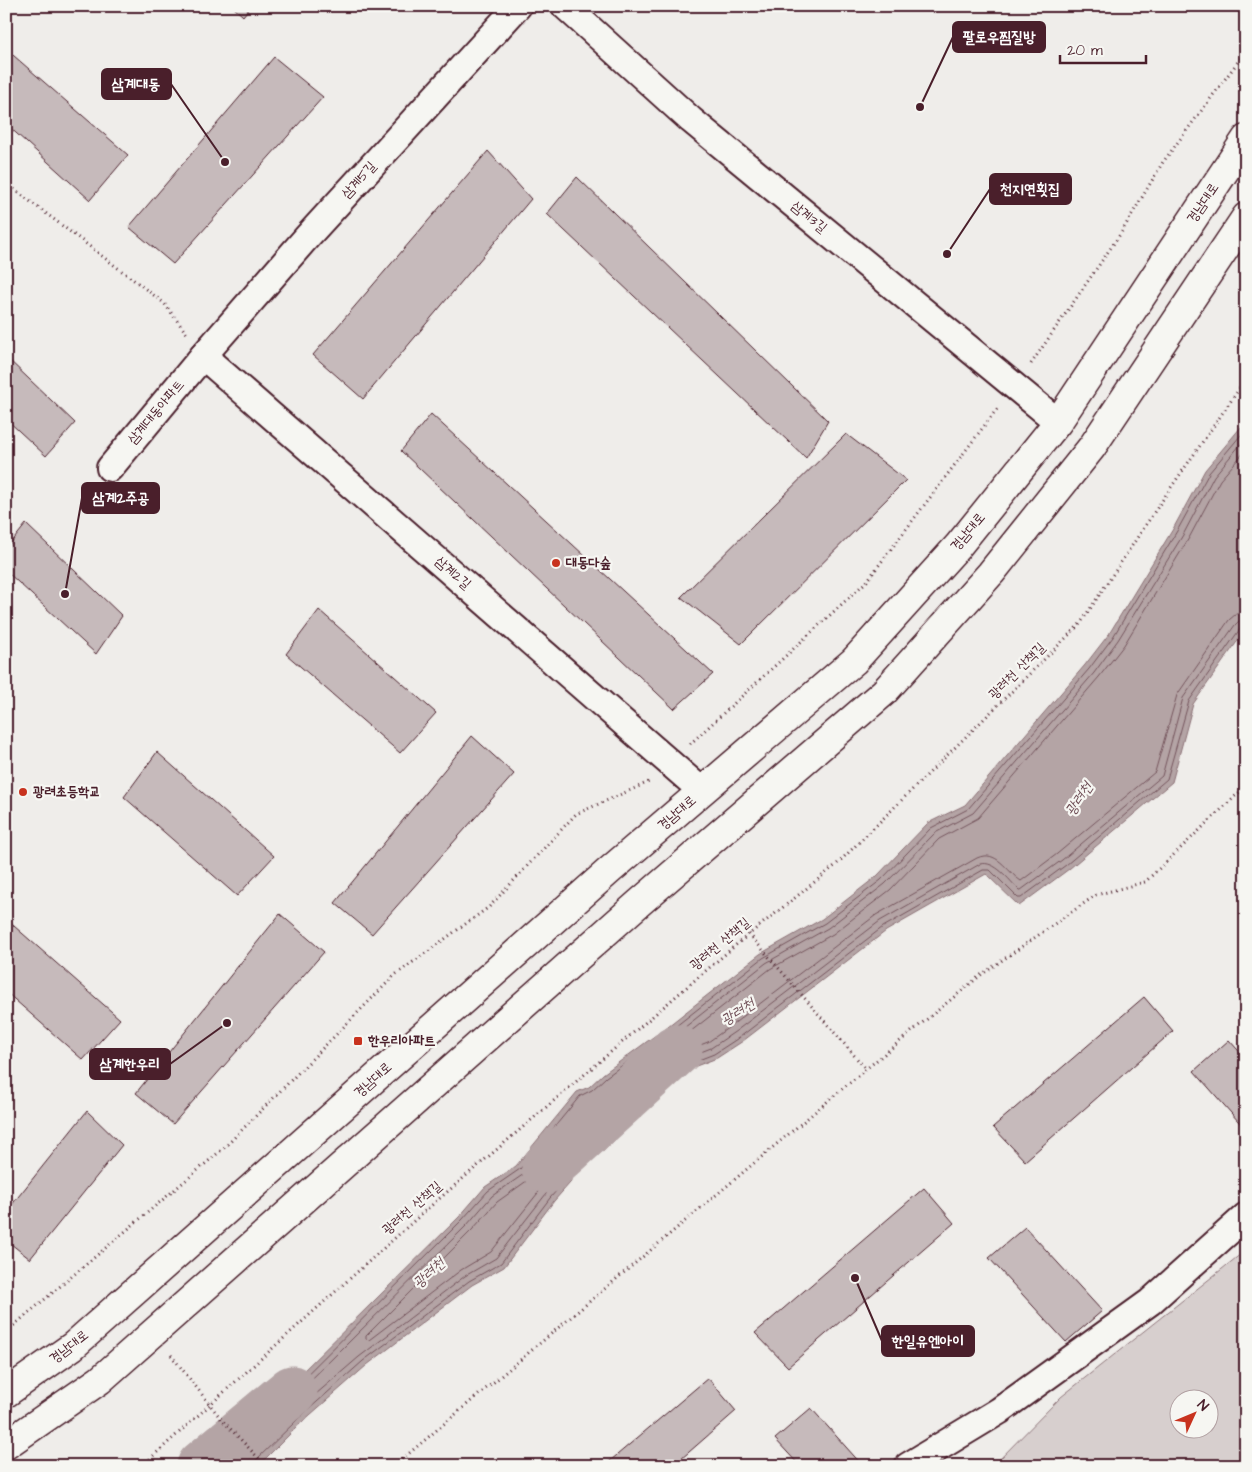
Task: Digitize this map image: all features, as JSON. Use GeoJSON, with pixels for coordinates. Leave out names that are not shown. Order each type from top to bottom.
{"type":"FeatureCollection","features":[{"type":"Feature","properties":{"kind":"highway","name":"경남대로"},"geometry":{"type":"LineString","coordinates":[[6,1393],[73,1346],[610,870],[854,661],[958,546],[1058,422],[1246,139]]}},
{"type":"Feature","properties":{"kind":"highway"},"geometry":{"type":"LineString","coordinates":[[6,1445],[100,1380],[668,878],[884,692],[991,573],[1092,448],[1246,217]]}},
{"type":"Feature","properties":{"kind":"street","name":"삼계5길"},"geometry":{"type":"LineString","coordinates":[[203,356],[307,237],[518,6]]}},
{"type":"Feature","properties":{"kind":"street","name":"삼계3길"},"geometry":{"type":"LineString","coordinates":[[564,6],[691,120],[1058,422]]}},
{"type":"Feature","properties":{"kind":"street","name":"삼계대동아파트"},"geometry":{"type":"LineString","coordinates":[[110,468],[203,356]]}},
{"type":"Feature","properties":{"kind":"street","name":"삼계2길"},"geometry":{"type":"LineString","coordinates":[[203,356],[702,791]]}},
{"type":"Feature","properties":{"kind":"street"},"geometry":{"type":"LineString","coordinates":[[908,1466],[999,1411],[1150,1302],[1246,1216]]}},
{"type":"Feature","properties":{"kind":"path"},"geometry":{"type":"LineString","coordinates":[[6,183],[164,303],[203,356]]}},
{"type":"Feature","properties":{"kind":"path","name":"광려천 산책길"},"geometry":{"type":"LineString","coordinates":[[142,1466],[426,1210],[749,934],[836,865],[1080,624],[1246,379]]}},
{"type":"Feature","properties":{"kind":"path"},"geometry":{"type":"LineString","coordinates":[[394,1466],[866,1069],[981,975],[1096,895],[1145,882],[1246,786]]}},
{"type":"Feature","properties":{"kind":"path"},"geometry":{"type":"LineString","coordinates":[[749,934],[866,1069]]}},
{"type":"Feature","properties":{"kind":"path"},"geometry":{"type":"LineString","coordinates":[[154,1333],[222,1420],[266,1466]]}},
{"type":"Feature","properties":{"kind":"shaded area"},"geometry":{"type":"Polygon","coordinates":[[[1246,1250],[1246,1466],[993,1466],[1061,1397],[1246,1250]]]}},
{"type":"Feature","properties":{"kind":"water"},"geometry":{"type":"Polygon","coordinates":[[[1246,421],[1246,629],[1193,704],[1172,782],[1069,869],[1019,906],[986,874],[886,931],[743,1041],[717,1058],[649,1084],[611,1104],[584,1141],[570,1183],[504,1267],[472,1285],[367,1365],[302,1422],[258,1466],[207,1466],[459,1217],[485,1187],[516,1166],[577,1092],[589,1087],[603,1074],[760,954],[822,919],[877,876],[928,823],[965,805],[1085,665],[1109,634],[1173,529],[1205,470],[1246,421]]]}},
{"type":"Feature","properties":{"kind":"building"},"geometry":{"type":"Polygon","coordinates":[[[232,6],[251,6],[243,16],[232,6]]]}},
{"type":"Feature","properties":{"kind":"building"},"geometry":{"type":"Polygon","coordinates":[[[6,49],[128,155],[90,200],[6,124],[6,49]]]}},
{"type":"Feature","properties":{"kind":"building"},"geometry":{"type":"Polygon","coordinates":[[[274,57],[323,97],[173,264],[129,227],[274,57]]]}},
{"type":"Feature","properties":{"kind":"building"},"geometry":{"type":"Polygon","coordinates":[[[488,151],[531,199],[363,399],[313,355],[488,151]]]}},
{"type":"Feature","properties":{"kind":"building"},"geometry":{"type":"Polygon","coordinates":[[[577,177],[828,421],[806,458],[547,214],[577,177]]]}},
{"type":"Feature","properties":{"kind":"building"},"geometry":{"type":"Polygon","coordinates":[[[6,357],[75,423],[46,456],[6,419],[6,357]]]}},
{"type":"Feature","properties":{"kind":"building","name":"대동다숲"},"geometry":{"type":"Polygon","coordinates":[[[431,414],[713,674],[674,709],[401,451],[431,414]]]}},
{"type":"Feature","properties":{"kind":"building"},"geometry":{"type":"Polygon","coordinates":[[[846,434],[906,480],[741,644],[681,597],[846,434]]]}},
{"type":"Feature","properties":{"kind":"building"},"geometry":{"type":"Polygon","coordinates":[[[26,524],[122,616],[96,654],[6,571],[6,549],[26,524]]]}},
{"type":"Feature","properties":{"kind":"building"},"geometry":{"type":"Polygon","coordinates":[[[319,610],[436,713],[400,753],[286,654],[319,610]]]}},
{"type":"Feature","properties":{"kind":"building"},"geometry":{"type":"Polygon","coordinates":[[[472,736],[514,774],[372,934],[335,903],[472,736]]]}},
{"type":"Feature","properties":{"kind":"building"},"geometry":{"type":"Polygon","coordinates":[[[157,752],[274,856],[237,896],[124,797],[157,752]]]}},
{"type":"Feature","properties":{"kind":"building"},"geometry":{"type":"Polygon","coordinates":[[[280,914],[324,952],[173,1124],[136,1093],[280,914]]]}},
{"type":"Feature","properties":{"kind":"building"},"geometry":{"type":"Polygon","coordinates":[[[6,919],[120,1019],[83,1060],[6,992],[6,919]]]}},
{"type":"Feature","properties":{"kind":"building"},"geometry":{"type":"Polygon","coordinates":[[[1144,997],[1173,1031],[1025,1161],[993,1127],[1144,997]]]}},
{"type":"Feature","properties":{"kind":"building"},"geometry":{"type":"Polygon","coordinates":[[[1229,1040],[1246,1059],[1246,1130],[1194,1071],[1229,1040]]]}},
{"type":"Feature","properties":{"kind":"building"},"geometry":{"type":"Polygon","coordinates":[[[87,1111],[122,1145],[30,1259],[6,1240],[6,1212],[87,1111]]]}},
{"type":"Feature","properties":{"kind":"building"},"geometry":{"type":"Polygon","coordinates":[[[924,1188],[954,1223],[788,1367],[755,1333],[924,1188]]]}},
{"type":"Feature","properties":{"kind":"building"},"geometry":{"type":"Polygon","coordinates":[[[1025,1227],[1102,1311],[1066,1342],[989,1258],[1025,1227]]]}},
{"type":"Feature","properties":{"kind":"building"},"geometry":{"type":"Polygon","coordinates":[[[708,1378],[736,1411],[673,1466],[604,1466],[708,1378]]]}},
{"type":"Feature","properties":{"kind":"building"},"geometry":{"type":"Polygon","coordinates":[[[811,1408],[863,1466],[800,1466],[775,1439],[811,1408]]]}},
{"type":"Feature","properties":{"kind":"waterway","name":"광려천"},"geometry":{"type":"LineString","coordinates":[[547,1168],[677,1050]]}},
{"type":"Feature","properties":{"kind":"waterway","name":"광려천"},"geometry":{"type":"LineString","coordinates":[[202,1466],[292,1391]]}},
{"type":"Feature","properties":{"kind":"place","name":"팔로우찜질방"},"geometry":{"type":"Point","coordinates":[920,107]}},
{"type":"Feature","properties":{"kind":"place","name":"삼계대동"},"geometry":{"type":"Point","coordinates":[225,162]}},
{"type":"Feature","properties":{"kind":"place","name":"천지연횟집"},"geometry":{"type":"Point","coordinates":[947,254]}},
{"type":"Feature","properties":{"kind":"place","name":"대동다숲"},"geometry":{"type":"Point","coordinates":[556,563]}},
{"type":"Feature","properties":{"kind":"place","name":"삼계2주공"},"geometry":{"type":"Point","coordinates":[65,594]}},
{"type":"Feature","properties":{"kind":"place","name":"광려초등학교"},"geometry":{"type":"Point","coordinates":[23,792]}},
{"type":"Feature","properties":{"kind":"place","name":"삼계한우리"},"geometry":{"type":"Point","coordinates":[227,1023]}},
{"type":"Feature","properties":{"kind":"place","name":"한우리아파트"},"geometry":{"type":"Point","coordinates":[358,1041]}},
{"type":"Feature","properties":{"kind":"place","name":"한일유엔아이"},"geometry":{"type":"Point","coordinates":[855,1278]}}]}
